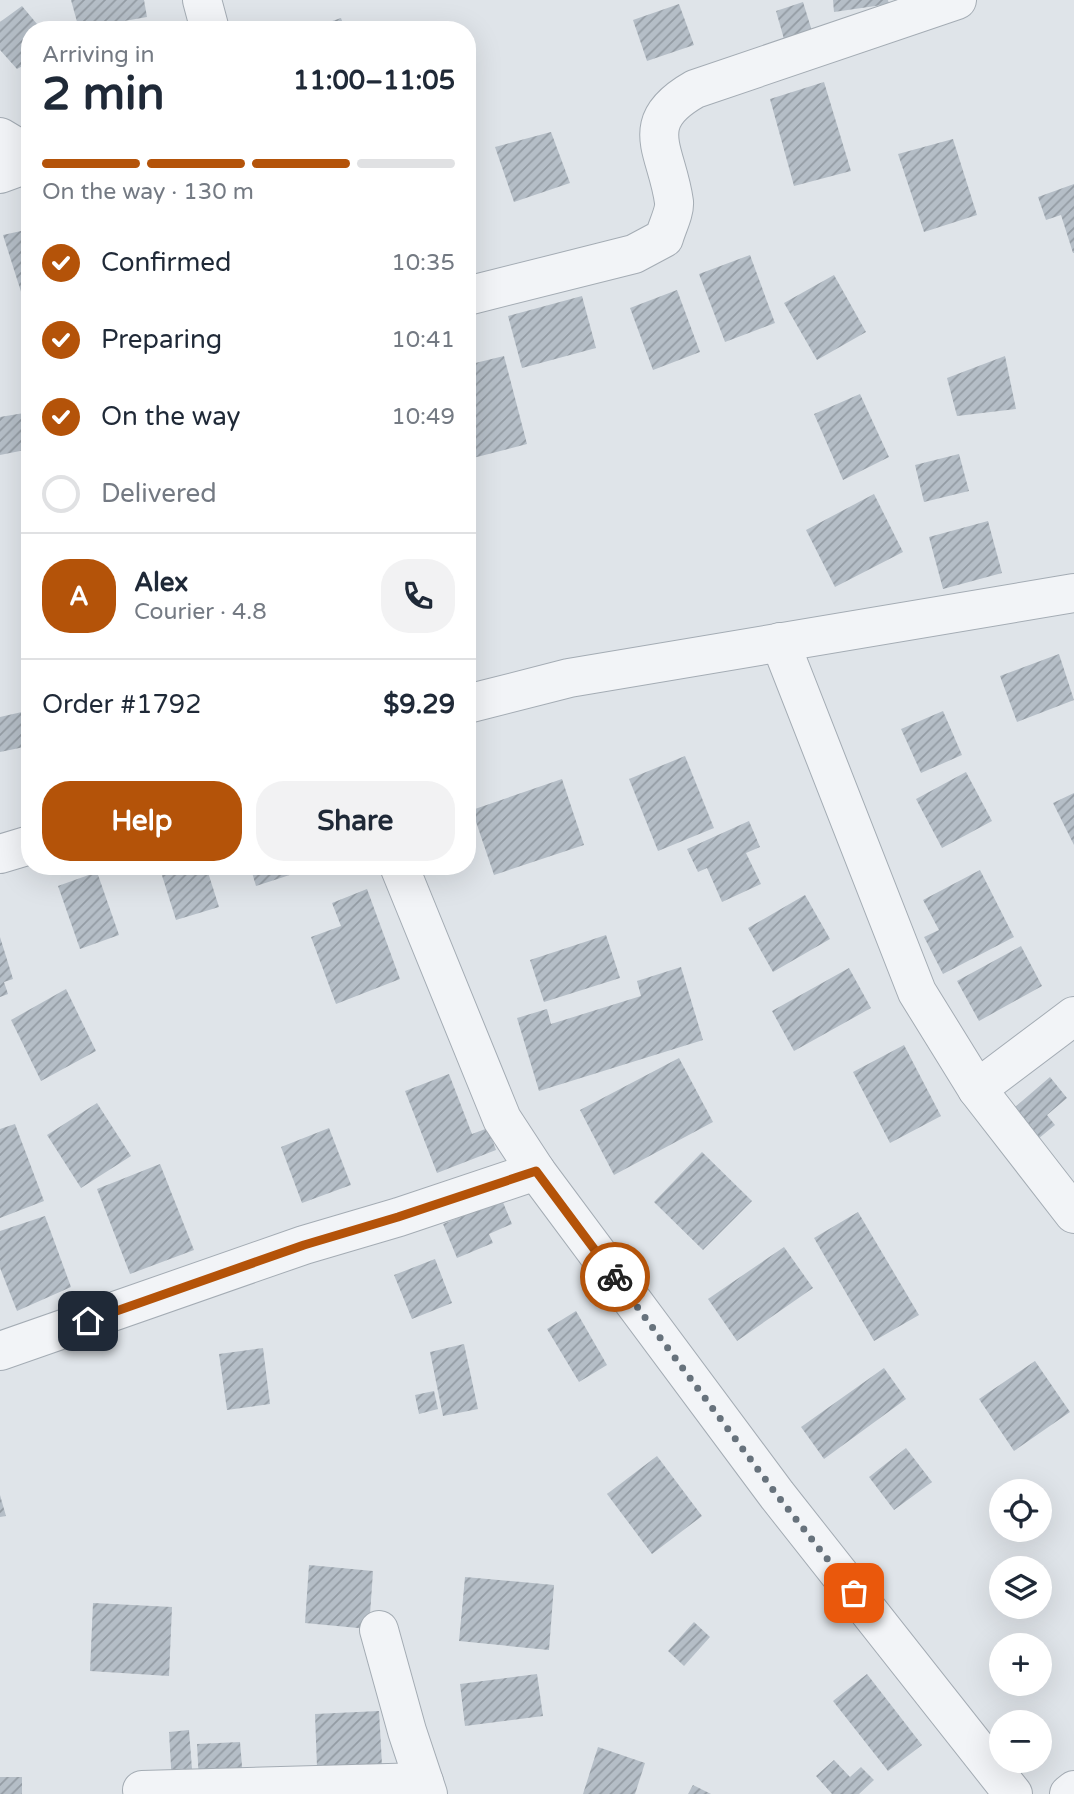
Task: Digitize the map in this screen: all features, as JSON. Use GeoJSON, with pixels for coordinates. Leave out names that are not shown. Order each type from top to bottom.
{"type":"FeatureCollection","features":[{"type":"Feature","properties":{"kind":"street"},"geometry":{"type":"LineString","coordinates":[[202,0],[208,21]]}},
{"type":"Feature","properties":{"kind":"street"},"geometry":{"type":"LineString","coordinates":[[476,294],[634,254],[664,238],[674,205],[659,139],[662,118],[675,101],[695,89],[957,0]]}},
{"type":"Feature","properties":{"kind":"street"},"geometry":{"type":"LineString","coordinates":[[0,137],[21,150]]}},
{"type":"Feature","properties":{"kind":"street"},"geometry":{"type":"LineString","coordinates":[[0,174],[21,166]]}},
{"type":"Feature","properties":{"kind":"street"},"geometry":{"type":"LineString","coordinates":[[476,702],[569,678],[1074,593]]}},
{"type":"Feature","properties":{"kind":"street"},"geometry":{"type":"LineString","coordinates":[[780,642],[917,992],[977,1089],[1074,1214]]}},
{"type":"Feature","properties":{"kind":"street"},"geometry":{"type":"LineString","coordinates":[[0,854],[21,848]]}},
{"type":"Feature","properties":{"kind":"street"},"geometry":{"type":"LineString","coordinates":[[403,875],[502,1119],[536,1171],[777,1495],[1013,1794]]}},
{"type":"Feature","properties":{"kind":"street"},"geometry":{"type":"LineString","coordinates":[[977,1089],[1074,1017]]}},
{"type":"Feature","properties":{"kind":"street"},"geometry":{"type":"LineString","coordinates":[[0,1351],[304,1245],[536,1171]]}},
{"type":"Feature","properties":{"kind":"street"},"geometry":{"type":"LineString","coordinates":[[142,1790],[426,1788],[379,1630]]}},
{"type":"Feature","properties":{"kind":"street"},"geometry":{"type":"LineString","coordinates":[[1069,1794],[1074,1790]]}},
{"type":"Feature","properties":{"kind":"building"},"geometry":{"type":"Polygon","coordinates":[[[71,0],[144,0],[147,17],[124,21],[77,21],[71,0]]]}},
{"type":"Feature","properties":{"kind":"building"},"geometry":{"type":"Polygon","coordinates":[[[833,0],[888,0],[889,4],[834,12],[833,0]]]}},
{"type":"Feature","properties":{"kind":"building"},"geometry":{"type":"Polygon","coordinates":[[[803,2],[812,31],[784,39],[776,11],[803,2]]]}},
{"type":"Feature","properties":{"kind":"building"},"geometry":{"type":"Polygon","coordinates":[[[679,4],[694,45],[647,61],[633,20],[679,4]]]}},
{"type":"Feature","properties":{"kind":"building"},"geometry":{"type":"Polygon","coordinates":[[[22,6],[34,21],[21,21],[21,67],[17,69],[0,50],[0,22],[22,6]]]}},
{"type":"Feature","properties":{"kind":"building"},"geometry":{"type":"Polygon","coordinates":[[[824,82],[851,171],[794,186],[770,99],[824,82]]]}},
{"type":"Feature","properties":{"kind":"building"},"geometry":{"type":"Polygon","coordinates":[[[551,132],[570,183],[514,202],[495,147],[551,132]]]}},
{"type":"Feature","properties":{"kind":"building"},"geometry":{"type":"Polygon","coordinates":[[[953,139],[977,215],[924,232],[898,154],[953,139]]]}},
{"type":"Feature","properties":{"kind":"building"},"geometry":{"type":"Polygon","coordinates":[[[1074,184],[1073,253],[1061,215],[1046,220],[1038,197],[1074,184]]]}},
{"type":"Feature","properties":{"kind":"building"},"geometry":{"type":"Polygon","coordinates":[[[21,231],[21,292],[3,235],[21,231]]]}},
{"type":"Feature","properties":{"kind":"building"},"geometry":{"type":"Polygon","coordinates":[[[750,255],[775,323],[725,342],[699,274],[750,255]]]}},
{"type":"Feature","properties":{"kind":"building"},"geometry":{"type":"Polygon","coordinates":[[[834,275],[866,332],[817,360],[784,303],[834,275]]]}},
{"type":"Feature","properties":{"kind":"building"},"geometry":{"type":"Polygon","coordinates":[[[677,290],[700,352],[653,370],[630,308],[677,290]]]}},
{"type":"Feature","properties":{"kind":"building"},"geometry":{"type":"Polygon","coordinates":[[[582,296],[596,348],[522,368],[508,316],[582,296]]]}},
{"type":"Feature","properties":{"kind":"building"},"geometry":{"type":"Polygon","coordinates":[[[504,356],[527,444],[476,457],[476,363],[504,356]]]}},
{"type":"Feature","properties":{"kind":"building"},"geometry":{"type":"Polygon","coordinates":[[[1005,356],[1016,409],[957,416],[947,378],[1005,356]]]}},
{"type":"Feature","properties":{"kind":"building"},"geometry":{"type":"Polygon","coordinates":[[[860,394],[889,457],[843,480],[814,414],[860,394]]]}},
{"type":"Feature","properties":{"kind":"building"},"geometry":{"type":"Polygon","coordinates":[[[21,414],[21,451],[0,455],[0,417],[21,414]]]}},
{"type":"Feature","properties":{"kind":"building"},"geometry":{"type":"Polygon","coordinates":[[[959,454],[969,491],[924,502],[915,465],[959,454]]]}},
{"type":"Feature","properties":{"kind":"building"},"geometry":{"type":"Polygon","coordinates":[[[874,494],[903,552],[835,587],[806,530],[874,494]]]}},
{"type":"Feature","properties":{"kind":"building"},"geometry":{"type":"Polygon","coordinates":[[[988,521],[1002,573],[943,589],[929,537],[988,521]]]}},
{"type":"Feature","properties":{"kind":"building"},"geometry":{"type":"Polygon","coordinates":[[[1059,654],[1074,700],[1017,722],[1000,676],[1059,654]]]}},
{"type":"Feature","properties":{"kind":"building"},"geometry":{"type":"Polygon","coordinates":[[[943,711],[962,755],[921,773],[901,729],[943,711]]]}},
{"type":"Feature","properties":{"kind":"building"},"geometry":{"type":"Polygon","coordinates":[[[21,712],[21,748],[0,752],[0,717],[21,712]]]}},
{"type":"Feature","properties":{"kind":"building"},"geometry":{"type":"Polygon","coordinates":[[[685,756],[714,828],[658,851],[629,779],[685,756]]]}},
{"type":"Feature","properties":{"kind":"building"},"geometry":{"type":"Polygon","coordinates":[[[966,772],[992,821],[942,848],[916,799],[966,772]]]}},
{"type":"Feature","properties":{"kind":"building"},"geometry":{"type":"Polygon","coordinates":[[[562,779],[584,845],[494,875],[476,822],[476,809],[562,779]]]}},
{"type":"Feature","properties":{"kind":"building"},"geometry":{"type":"Polygon","coordinates":[[[1074,793],[1074,845],[1053,803],[1074,793]]]}},
{"type":"Feature","properties":{"kind":"building"},"geometry":{"type":"Polygon","coordinates":[[[749,821],[760,847],[746,853],[761,884],[722,902],[707,868],[698,872],[687,849],[749,821]]]}},
{"type":"Feature","properties":{"kind":"building"},"geometry":{"type":"Polygon","coordinates":[[[980,870],[1014,937],[943,974],[924,937],[939,930],[923,900],[980,870]]]}},
{"type":"Feature","properties":{"kind":"building"},"geometry":{"type":"Polygon","coordinates":[[[89,875],[98,875],[119,935],[80,949],[58,886],[89,875]]]}},
{"type":"Feature","properties":{"kind":"building"},"geometry":{"type":"Polygon","coordinates":[[[162,875],[209,875],[219,907],[176,920],[162,875]]]}},
{"type":"Feature","properties":{"kind":"building"},"geometry":{"type":"Polygon","coordinates":[[[253,875],[290,875],[256,886],[253,875]]]}},
{"type":"Feature","properties":{"kind":"building"},"geometry":{"type":"Polygon","coordinates":[[[367,889],[400,979],[336,1004],[311,937],[341,926],[332,903],[367,889]]]}},
{"type":"Feature","properties":{"kind":"building"},"geometry":{"type":"Polygon","coordinates":[[[805,895],[830,939],[773,972],[748,928],[805,895]]]}},
{"type":"Feature","properties":{"kind":"building"},"geometry":{"type":"Polygon","coordinates":[[[606,935],[620,978],[544,1002],[530,960],[606,935]]]}},
{"type":"Feature","properties":{"kind":"building"},"geometry":{"type":"Polygon","coordinates":[[[0,937],[13,979],[4,982],[8,994],[0,997],[0,937]]]}},
{"type":"Feature","properties":{"kind":"building"},"geometry":{"type":"Polygon","coordinates":[[[1021,946],[1042,986],[979,1021],[957,981],[1021,946]]]}},
{"type":"Feature","properties":{"kind":"building"},"geometry":{"type":"Polygon","coordinates":[[[681,967],[703,1040],[539,1091],[517,1018],[547,1009],[551,1024],[641,996],[637,981],[681,967]]]}},
{"type":"Feature","properties":{"kind":"building"},"geometry":{"type":"Polygon","coordinates":[[[849,968],[871,1008],[794,1051],[772,1011],[849,968]]]}},
{"type":"Feature","properties":{"kind":"building"},"geometry":{"type":"Polygon","coordinates":[[[66,989],[96,1051],[41,1081],[11,1020],[66,989]]]}},
{"type":"Feature","properties":{"kind":"building"},"geometry":{"type":"Polygon","coordinates":[[[904,1045],[941,1116],[890,1143],[853,1072],[904,1045]]]}},
{"type":"Feature","properties":{"kind":"building"},"geometry":{"type":"Polygon","coordinates":[[[679,1058],[713,1122],[614,1175],[580,1110],[679,1058]]]}},
{"type":"Feature","properties":{"kind":"building"},"geometry":{"type":"Polygon","coordinates":[[[449,1074],[472,1134],[488,1128],[496,1150],[437,1173],[405,1091],[449,1074]]]}},
{"type":"Feature","properties":{"kind":"building"},"geometry":{"type":"Polygon","coordinates":[[[1050,1077],[1067,1098],[1047,1115],[1055,1125],[1033,1143],[1008,1113],[1050,1077]]]}},
{"type":"Feature","properties":{"kind":"building"},"geometry":{"type":"Polygon","coordinates":[[[97,1103],[131,1156],[81,1188],[47,1135],[97,1103]]]}},
{"type":"Feature","properties":{"kind":"building"},"geometry":{"type":"Polygon","coordinates":[[[15,1124],[44,1201],[0,1218],[0,1129],[15,1124]]]}},
{"type":"Feature","properties":{"kind":"building"},"geometry":{"type":"Polygon","coordinates":[[[329,1128],[351,1185],[302,1203],[281,1147],[329,1128]]]}},
{"type":"Feature","properties":{"kind":"building"},"geometry":{"type":"Polygon","coordinates":[[[702,1152],[752,1201],[703,1250],[654,1202],[702,1152]]]}},
{"type":"Feature","properties":{"kind":"building"},"geometry":{"type":"Polygon","coordinates":[[[160,1164],[194,1250],[130,1274],[97,1189],[160,1164]]]}},
{"type":"Feature","properties":{"kind":"building"},"geometry":{"type":"Polygon","coordinates":[[[502,1200],[512,1224],[489,1234],[493,1243],[457,1258],[443,1224],[502,1200]]]}},
{"type":"Feature","properties":{"kind":"building"},"geometry":{"type":"Polygon","coordinates":[[[858,1212],[919,1315],[874,1341],[814,1238],[858,1212]]]}},
{"type":"Feature","properties":{"kind":"building"},"geometry":{"type":"Polygon","coordinates":[[[45,1216],[71,1287],[17,1311],[0,1268],[0,1231],[45,1216]]]}},
{"type":"Feature","properties":{"kind":"building"},"geometry":{"type":"Polygon","coordinates":[[[784,1247],[813,1288],[737,1341],[708,1299],[784,1247]]]}},
{"type":"Feature","properties":{"kind":"building"},"geometry":{"type":"Polygon","coordinates":[[[435,1259],[452,1303],[412,1319],[394,1275],[435,1259]]]}},
{"type":"Feature","properties":{"kind":"building"},"geometry":{"type":"Polygon","coordinates":[[[576,1311],[607,1365],[579,1382],[547,1329],[576,1311]]]}},
{"type":"Feature","properties":{"kind":"building"},"geometry":{"type":"Polygon","coordinates":[[[464,1344],[478,1409],[443,1416],[430,1352],[464,1344]]]}},
{"type":"Feature","properties":{"kind":"building"},"geometry":{"type":"Polygon","coordinates":[[[263,1348],[270,1404],[227,1410],[219,1354],[263,1348]]]}},
{"type":"Feature","properties":{"kind":"building"},"geometry":{"type":"Polygon","coordinates":[[[1035,1361],[1070,1412],[1014,1451],[979,1399],[1035,1361]]]}},
{"type":"Feature","properties":{"kind":"building"},"geometry":{"type":"Polygon","coordinates":[[[884,1368],[906,1399],[824,1459],[801,1427],[884,1368]]]}},
{"type":"Feature","properties":{"kind":"building"},"geometry":{"type":"Polygon","coordinates":[[[434,1391],[438,1409],[419,1414],[415,1395],[434,1391]]]}},
{"type":"Feature","properties":{"kind":"building"},"geometry":{"type":"Polygon","coordinates":[[[906,1448],[932,1482],[894,1510],[869,1477],[906,1448]]]}},
{"type":"Feature","properties":{"kind":"building"},"geometry":{"type":"Polygon","coordinates":[[[657,1456],[702,1516],[652,1554],[607,1494],[657,1456]]]}},
{"type":"Feature","properties":{"kind":"building"},"geometry":{"type":"Polygon","coordinates":[[[0,1495],[6,1516],[0,1517],[0,1495]]]}},
{"type":"Feature","properties":{"kind":"building"},"geometry":{"type":"Polygon","coordinates":[[[309,1565],[373,1571],[369,1629],[305,1623],[309,1565]]]}},
{"type":"Feature","properties":{"kind":"building"},"geometry":{"type":"Polygon","coordinates":[[[465,1577],[554,1585],[549,1650],[459,1641],[465,1577]]]}},
{"type":"Feature","properties":{"kind":"building"},"geometry":{"type":"Polygon","coordinates":[[[93,1603],[172,1607],[169,1676],[90,1671],[93,1603]]]}},
{"type":"Feature","properties":{"kind":"building"},"geometry":{"type":"Polygon","coordinates":[[[694,1622],[710,1637],[684,1666],[668,1651],[694,1622]]]}},
{"type":"Feature","properties":{"kind":"building"},"geometry":{"type":"Polygon","coordinates":[[[537,1674],[543,1716],[465,1726],[460,1684],[537,1674]]]}},
{"type":"Feature","properties":{"kind":"building"},"geometry":{"type":"Polygon","coordinates":[[[867,1674],[922,1745],[888,1771],[833,1701],[867,1674]]]}},
{"type":"Feature","properties":{"kind":"building"},"geometry":{"type":"Polygon","coordinates":[[[379,1711],[382,1765],[317,1767],[315,1714],[379,1711]]]}},
{"type":"Feature","properties":{"kind":"building"},"geometry":{"type":"Polygon","coordinates":[[[189,1730],[193,1782],[172,1784],[169,1732],[189,1730]]]}},
{"type":"Feature","properties":{"kind":"building"},"geometry":{"type":"Polygon","coordinates":[[[240,1742],[243,1778],[199,1781],[197,1744],[240,1742]]]}},
{"type":"Feature","properties":{"kind":"building"},"geometry":{"type":"Polygon","coordinates":[[[598,1747],[645,1763],[635,1794],[583,1794],[598,1747]]]}},
{"type":"Feature","properties":{"kind":"building"},"geometry":{"type":"Polygon","coordinates":[[[834,1760],[850,1777],[861,1767],[874,1780],[859,1794],[832,1794],[816,1776],[834,1760]]]}},
{"type":"Feature","properties":{"kind":"building"},"geometry":{"type":"Polygon","coordinates":[[[0,1777],[22,1777],[22,1794],[0,1794],[0,1777]]]}},
{"type":"Feature","properties":{"kind":"building"},"geometry":{"type":"Polygon","coordinates":[[[693,1785],[711,1794],[688,1794],[693,1785]]]}},
{"type":"Feature","properties":{"kind":"way so far"},"geometry":{"type":"LineString","coordinates":[[615,1277],[777,1495],[854,1593]]}},
{"type":"Feature","properties":{"kind":"route"},"geometry":{"type":"LineString","coordinates":[[88,1321],[304,1245],[536,1171],[615,1277]]}}]}
